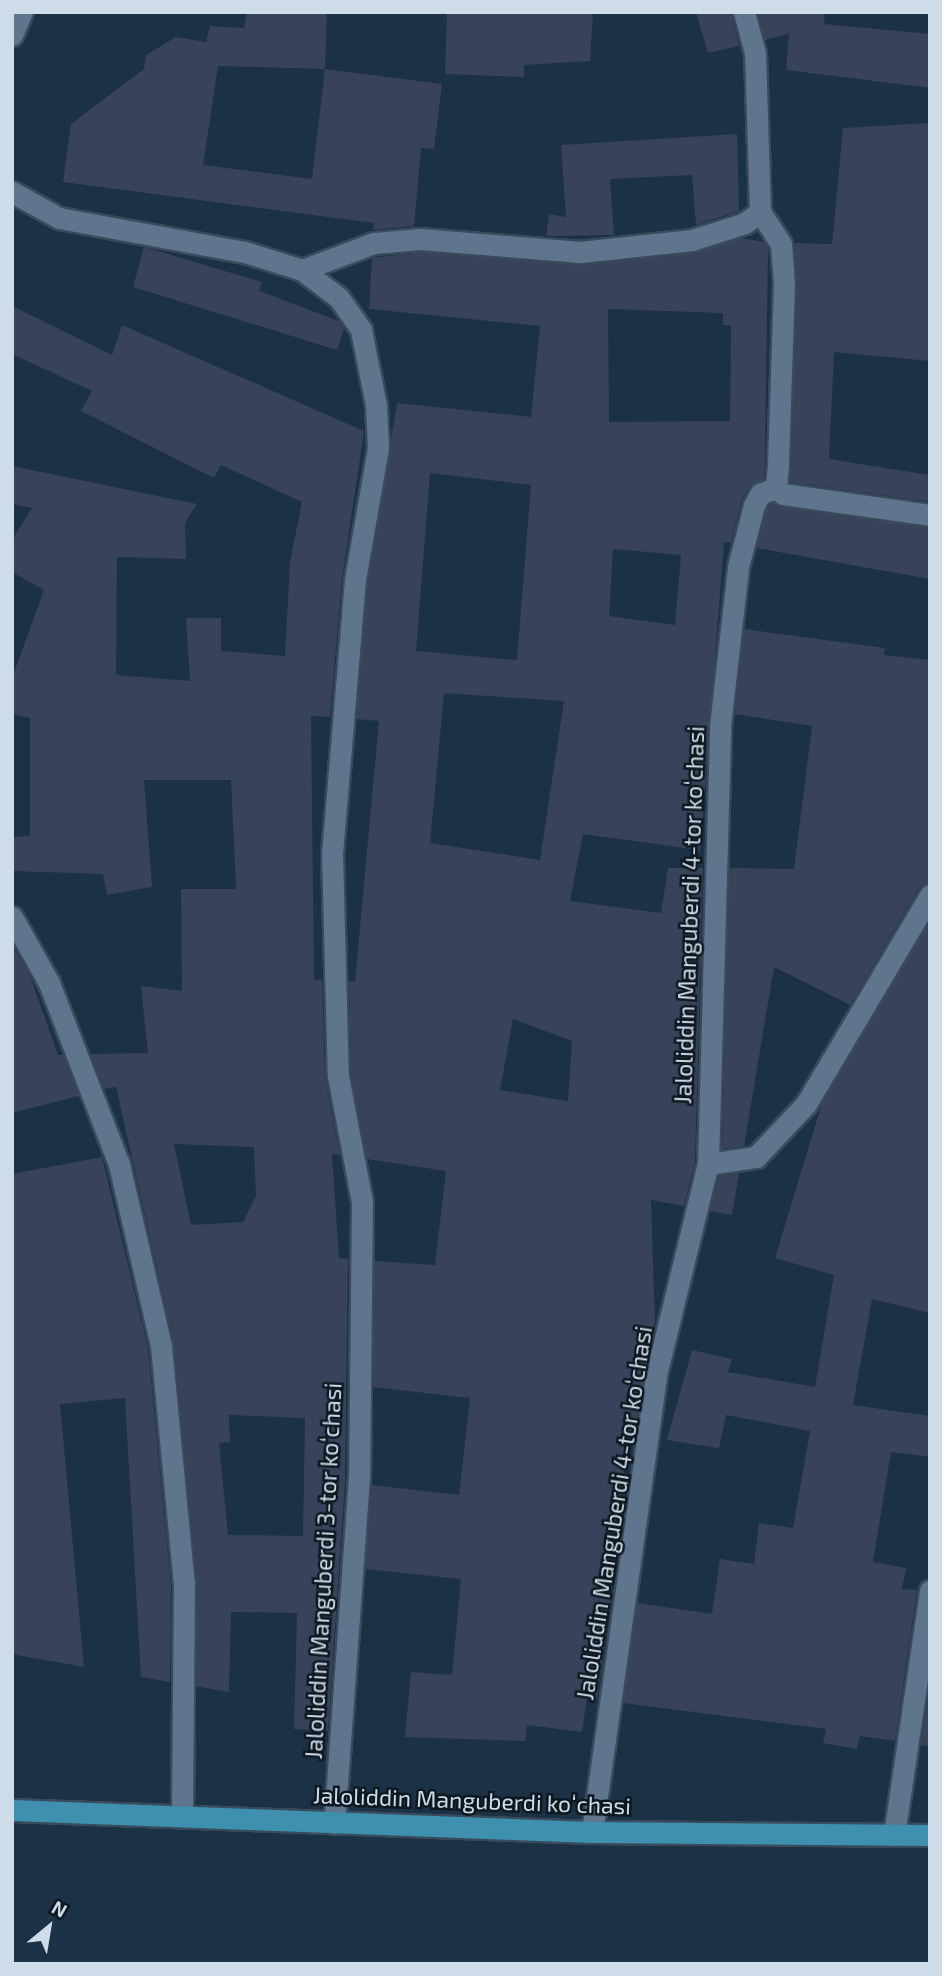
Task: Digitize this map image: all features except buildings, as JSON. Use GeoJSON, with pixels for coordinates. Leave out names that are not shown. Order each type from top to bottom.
{"type":"FeatureCollection","features":[{"type":"Feature","properties":{"kind":"main road","name":"Jaloliddin Manguberdi koʻchasi"},"geometry":{"type":"LineString","coordinates":[[12,1810],[182,1814],[334,1823],[592,1832],[930,1835]]}},
{"type":"Feature","properties":{"kind":"street"},"geometry":{"type":"LineString","coordinates":[[12,35],[22,12]]}},
{"type":"Feature","properties":{"kind":"street"},"geometry":{"type":"LineString","coordinates":[[744,12],[755,52],[760,212],[781,244],[785,284],[776,488],[783,494],[930,515]]}},
{"type":"Feature","properties":{"kind":"street","name":"Jaloliddin Manguberdi 3-tor koʻchasi"},"geometry":{"type":"LineString","coordinates":[[12,192],[59,218],[245,252],[302,270],[339,298],[361,330],[376,405],[378,448],[355,580],[332,853],[338,1076],[362,1202],[359,1477],[334,1823]]}},
{"type":"Feature","properties":{"kind":"street"},"geometry":{"type":"LineString","coordinates":[[302,270],[374,243],[420,239],[580,252],[692,240],[735,227],[760,212]]}},
{"type":"Feature","properties":{"kind":"street","name":"Jaloliddin Manguberdi 4-tor koʻchasi"},"geometry":{"type":"LineString","coordinates":[[592,1832],[656,1375],[708,1164],[720,726],[747,525],[760,495],[776,488]]}},
{"type":"Feature","properties":{"kind":"street"},"geometry":{"type":"LineString","coordinates":[[708,1164],[755,1157],[806,1104],[930,895]]}},
{"type":"Feature","properties":{"kind":"street"},"geometry":{"type":"LineString","coordinates":[[12,917],[50,984],[119,1164],[161,1346],[184,1583],[182,1814]]}},
{"type":"Feature","properties":{"kind":"street"},"geometry":{"type":"LineString","coordinates":[[894,1835],[930,1591]]}}]}
